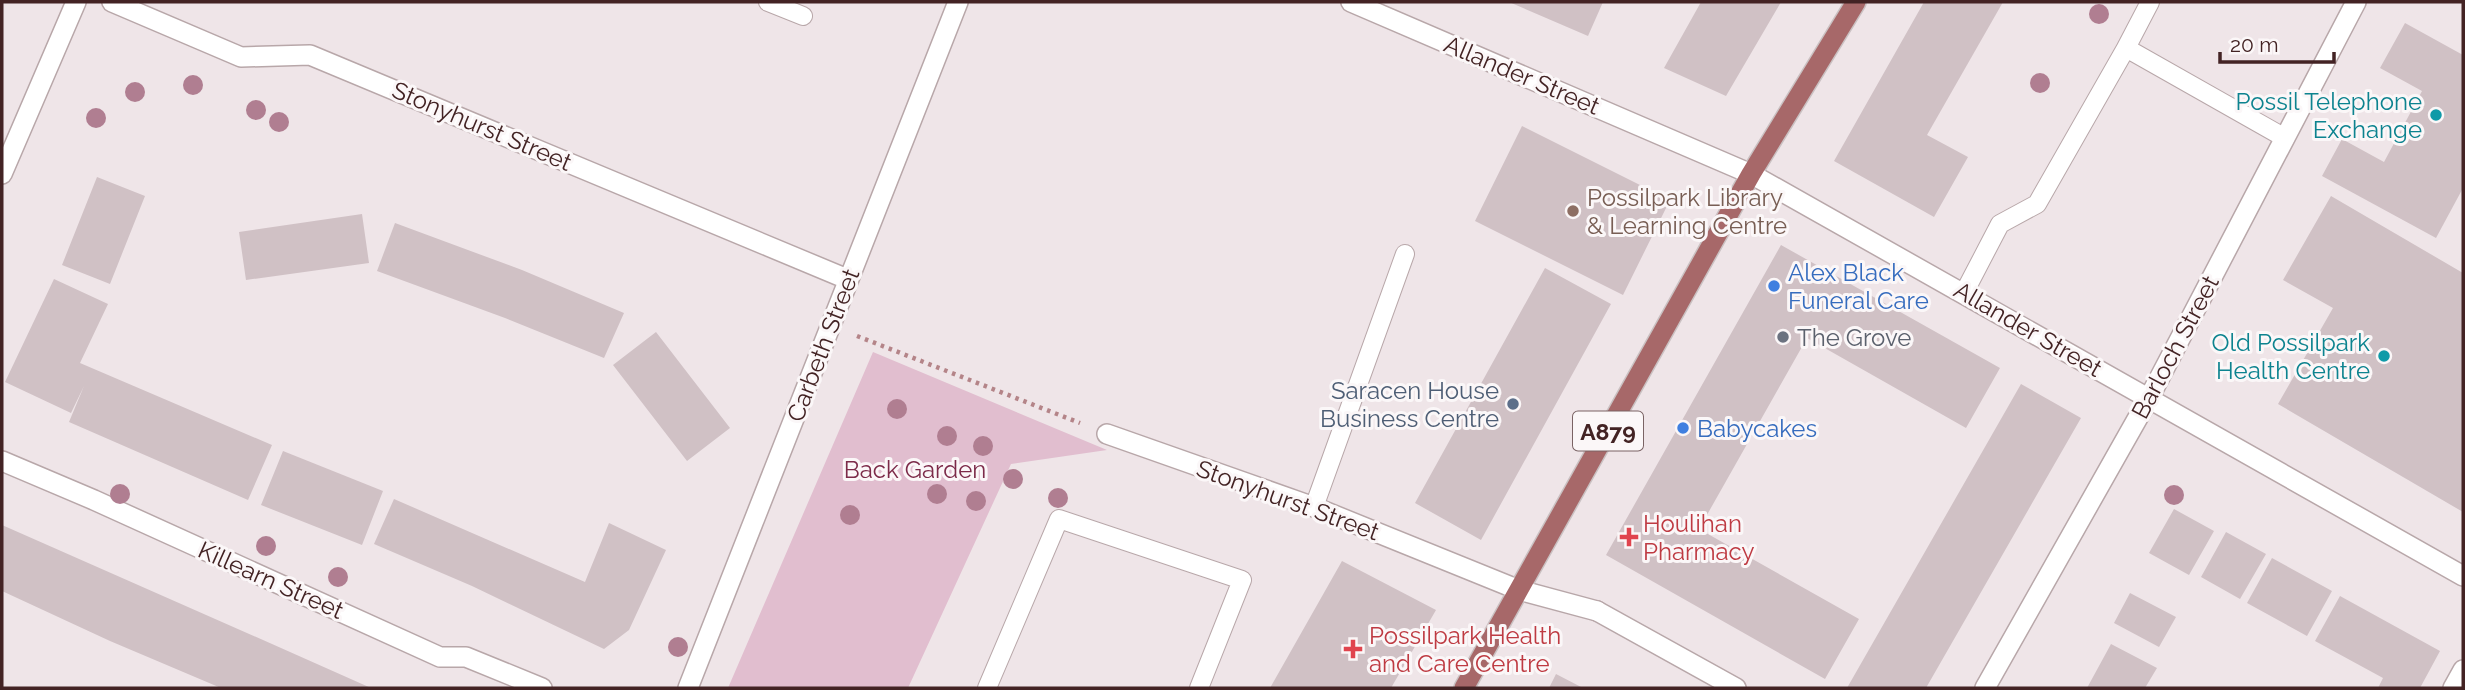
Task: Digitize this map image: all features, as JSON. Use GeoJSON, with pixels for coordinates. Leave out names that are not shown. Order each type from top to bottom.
{"type":"FeatureCollection","features":[{"type":"Feature","properties":{"kind":"main road","name":"A879"},"geometry":{"type":"LineString","coordinates":[[1464,688],[1751,174],[1856,2]]}},
{"type":"Feature","properties":{"kind":"street"},"geometry":{"type":"LineString","coordinates":[[2,174],[76,2]]}},
{"type":"Feature","properties":{"kind":"street","name":"Stonyhurst Street"},"geometry":{"type":"LineString","coordinates":[[112,2],[241,58],[310,55],[847,278]]}},
{"type":"Feature","properties":{"kind":"street","name":"Carbeth Street"},"geometry":{"type":"LineString","coordinates":[[688,688],[831,326],[847,278],[958,2]]}},
{"type":"Feature","properties":{"kind":"street","name":"Allander Street"},"geometry":{"type":"LineString","coordinates":[[1351,2],[1751,174],[2463,576]]}},
{"type":"Feature","properties":{"kind":"street","name":"Barloch Street"},"geometry":{"type":"LineString","coordinates":[[1985,688],[2149,398],[2356,2]]}},
{"type":"Feature","properties":{"kind":"street","name":"Stonyhurst Street"},"geometry":{"type":"LineString","coordinates":[[1107,434],[1314,507],[1519,590],[1597,611],[1711,682],[1736,688]]}},
{"type":"Feature","properties":{"kind":"street","name":"Killearn Street"},"geometry":{"type":"LineString","coordinates":[[2,461],[440,657],[466,657],[542,688]]}},
{"type":"Feature","properties":{"kind":"street"},"geometry":{"type":"LineString","coordinates":[[2454,688],[2463,670]]}},
{"type":"Feature","properties":{"kind":"lane"},"geometry":{"type":"LineString","coordinates":[[768,2],[803,16]]}},
{"type":"Feature","properties":{"kind":"lane"},"geometry":{"type":"LineString","coordinates":[[1964,293],[2000,224],[2037,204],[2150,2]]}},
{"type":"Feature","properties":{"kind":"lane"},"geometry":{"type":"LineString","coordinates":[[2126,48],[2285,138]]}},
{"type":"Feature","properties":{"kind":"lane"},"geometry":{"type":"LineString","coordinates":[[1314,507],[1405,254]]}},
{"type":"Feature","properties":{"kind":"lane"},"geometry":{"type":"LineString","coordinates":[[987,688],[1059,519],[1241,580],[1199,688]]}},
{"type":"Feature","properties":{"kind":"path"},"geometry":{"type":"LineString","coordinates":[[831,326],[1107,434]]}},
{"type":"Feature","properties":{"kind":"green space","name":"Back Garden"},"geometry":{"type":"Polygon","coordinates":[[[873,352],[1107,450],[1011,464],[908,688],[728,688],[873,352]]]}},
{"type":"Feature","properties":{"kind":"building"},"geometry":{"type":"Polygon","coordinates":[[[1509,2],[1603,2],[1588,36],[1509,2]]]}},
{"type":"Feature","properties":{"kind":"building"},"geometry":{"type":"Polygon","coordinates":[[[1701,2],[1781,2],[1726,96],[1664,68],[1701,2]]]}},
{"type":"Feature","properties":{"kind":"building"},"geometry":{"type":"Polygon","coordinates":[[[1924,2],[2003,2],[1927,135],[1968,157],[1934,217],[1834,161],[1924,2]]]}},
{"type":"Feature","properties":{"kind":"building","name":"Possil Telephone Exchange"},"geometry":{"type":"Polygon","coordinates":[[[2405,23],[2463,55],[2463,188],[2436,238],[2322,176],[2342,139],[2384,162],[2422,91],[2380,68],[2405,23]]]}},
{"type":"Feature","properties":{"kind":"building","name":"Possilpark Library & Learning Centre"},"geometry":{"type":"Polygon","coordinates":[[[1522,126],[1670,200],[1623,295],[1475,221],[1522,126]]]}},
{"type":"Feature","properties":{"kind":"building"},"geometry":{"type":"Polygon","coordinates":[[[97,177],[145,196],[110,284],[62,265],[97,177]]]}},
{"type":"Feature","properties":{"kind":"building","name":"Old Possilpark Health Centre"},"geometry":{"type":"Polygon","coordinates":[[[2331,196],[2463,273],[2463,512],[2278,404],[2333,308],[2283,280],[2331,196]]]}},
{"type":"Feature","properties":{"kind":"building"},"geometry":{"type":"Polygon","coordinates":[[[362,214],[369,263],[246,280],[239,232],[362,214]]]}},
{"type":"Feature","properties":{"kind":"building"},"geometry":{"type":"Polygon","coordinates":[[[395,223],[522,270],[624,313],[604,358],[377,271],[395,223]]]}},
{"type":"Feature","properties":{"kind":"building"},"geometry":{"type":"Polygon","coordinates":[[[1781,245],[2000,368],[1966,428],[1807,338],[1699,529],[1859,619],[1825,679],[1606,555],[1781,245]]]}},
{"type":"Feature","properties":{"kind":"building","name":"Saracen House Business Centre"},"geometry":{"type":"Polygon","coordinates":[[[1545,268],[1611,304],[1481,540],[1415,503],[1545,268]]]}},
{"type":"Feature","properties":{"kind":"building"},"geometry":{"type":"Polygon","coordinates":[[[54,279],[108,304],[80,363],[272,445],[248,500],[69,422],[84,386],[71,413],[5,382],[54,279]]]}},
{"type":"Feature","properties":{"kind":"building"},"geometry":{"type":"Polygon","coordinates":[[[656,332],[730,428],[687,461],[613,365],[656,332]]]}},
{"type":"Feature","properties":{"kind":"building"},"geometry":{"type":"Polygon","coordinates":[[[2021,384],[2081,418],[1926,688],[1847,688],[2021,384]]]}},
{"type":"Feature","properties":{"kind":"building"},"geometry":{"type":"Polygon","coordinates":[[[283,451],[383,491],[362,545],[261,505],[283,451]]]}},
{"type":"Feature","properties":{"kind":"building"},"geometry":{"type":"Polygon","coordinates":[[[394,499],[585,582],[609,523],[666,550],[629,630],[604,649],[472,586],[374,544],[394,499]]]}},
{"type":"Feature","properties":{"kind":"building"},"geometry":{"type":"Polygon","coordinates":[[[2174,509],[2214,531],[2189,575],[2149,553],[2174,509]]]}},
{"type":"Feature","properties":{"kind":"building"},"geometry":{"type":"Polygon","coordinates":[[[2,525],[371,688],[221,688],[110,641],[2,591],[2,525]]]}},
{"type":"Feature","properties":{"kind":"building"},"geometry":{"type":"Polygon","coordinates":[[[2226,532],[2266,554],[2240,599],[2201,577],[2226,532]]]}},
{"type":"Feature","properties":{"kind":"building"},"geometry":{"type":"Polygon","coordinates":[[[2272,558],[2332,591],[2307,636],[2247,603],[2272,558]]]}},
{"type":"Feature","properties":{"kind":"building","name":"Possilpark Health and Care Centre"},"geometry":{"type":"Polygon","coordinates":[[[1342,561],[1436,610],[1391,688],[1270,688],[1342,561]]]}},
{"type":"Feature","properties":{"kind":"building"},"geometry":{"type":"Polygon","coordinates":[[[2130,593],[2176,617],[2159,647],[2114,623],[2130,593]]]}},
{"type":"Feature","properties":{"kind":"building"},"geometry":{"type":"Polygon","coordinates":[[[2340,596],[2440,651],[2420,688],[2378,688],[2383,678],[2315,641],[2340,596]]]}},
{"type":"Feature","properties":{"kind":"building"},"geometry":{"type":"Polygon","coordinates":[[[2111,644],[2157,668],[2145,688],[2087,688],[2111,644]]]}},
{"type":"Feature","properties":{"kind":"building"},"geometry":{"type":"Polygon","coordinates":[[[1556,674],[1583,688],[1549,688],[1556,674]]]}},
{"type":"Feature","properties":{"kind":"place","name":"Possil Telephone Exchange"},"geometry":{"type":"Point","coordinates":[2436,115]}},
{"type":"Feature","properties":{"kind":"place","name":"Possilpark Library & Learning Centre"},"geometry":{"type":"Point","coordinates":[1573,211]}},
{"type":"Feature","properties":{"kind":"place","name":"Alex Black Funeral Care"},"geometry":{"type":"Point","coordinates":[1774,286]}},
{"type":"Feature","properties":{"kind":"place","name":"The Grove"},"geometry":{"type":"Point","coordinates":[1783,337]}},
{"type":"Feature","properties":{"kind":"place","name":"Old Possilpark Health Centre"},"geometry":{"type":"Point","coordinates":[2384,356]}},
{"type":"Feature","properties":{"kind":"place","name":"Saracen House Business Centre"},"geometry":{"type":"Point","coordinates":[1513,404]}},
{"type":"Feature","properties":{"kind":"place","name":"Babycakes"},"geometry":{"type":"Point","coordinates":[1683,428]}},
{"type":"Feature","properties":{"kind":"place","name":"Houlihan Pharmacy"},"geometry":{"type":"Point","coordinates":[1629,537]}},
{"type":"Feature","properties":{"kind":"place","name":"Possilpark Health and Care Centre"},"geometry":{"type":"Point","coordinates":[1353,649]}}]}
